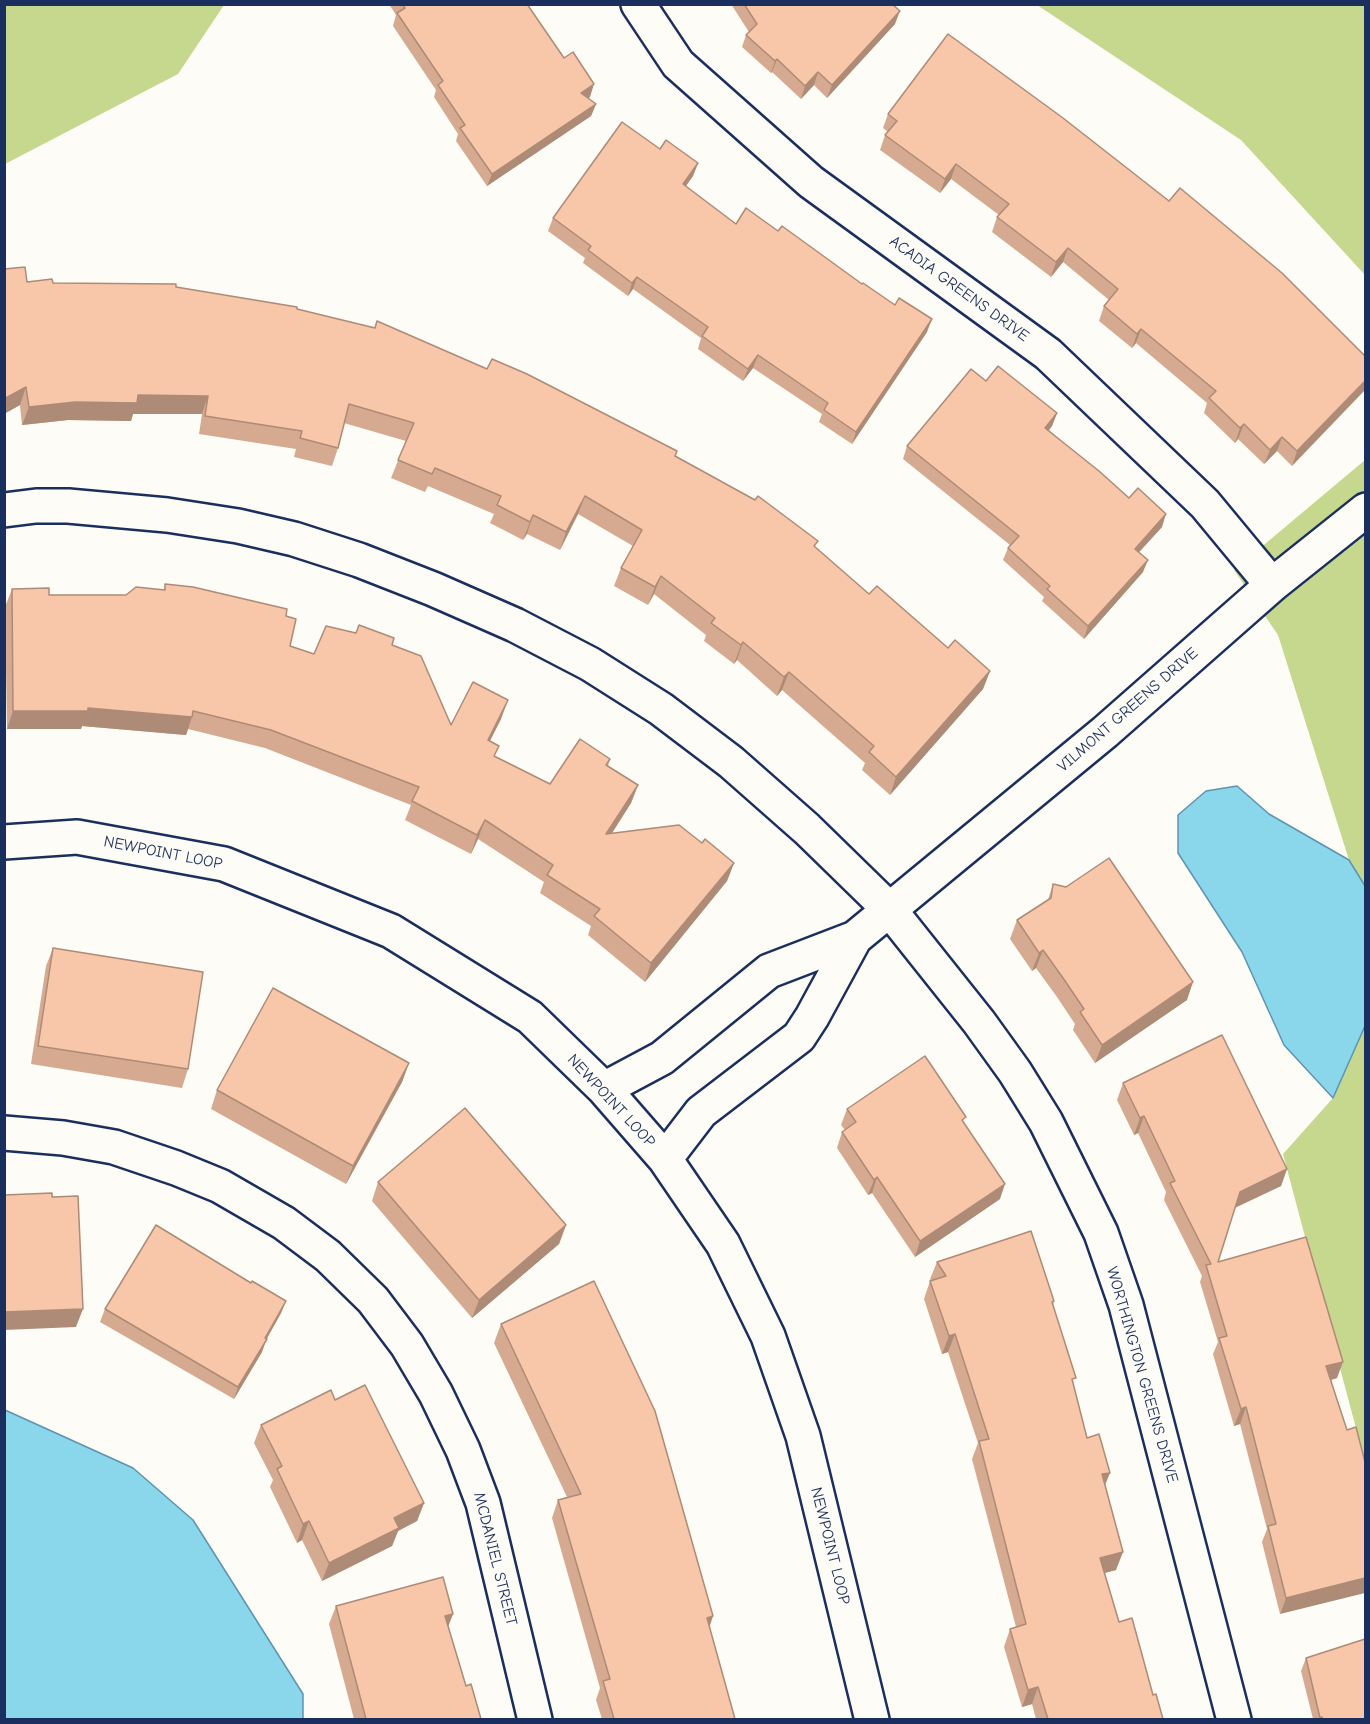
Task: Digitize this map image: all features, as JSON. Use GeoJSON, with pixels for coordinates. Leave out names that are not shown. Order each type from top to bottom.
{"type":"FeatureCollection","features":[{"type":"Feature","properties":{"kind":"street","name":"ACADIA GREENS DRIVE"},"geometry":{"type":"LineString","coordinates":[[638,4],[678,64],[811,182],[1048,354],[1204,504],[1272,585]]}},
{"type":"Feature","properties":{"kind":"street","name":"WORTHINGTON GREENS DRIVE"},"geometry":{"type":"LineString","coordinates":[[4,510],[36,506],[68,506],[167,515],[238,526],[294,538],[433,589],[515,625],[590,664],[661,709],[731,762],[807,829],[889,909],[979,1022],[1015,1072],[1046,1122],[1101,1233],[1126,1305],[1234,1719]]}},
{"type":"Feature","properties":{"kind":"street","name":"VILMONT GREENS DRIVE"},"geometry":{"type":"LineString","coordinates":[[889,909],[1105,732],[1272,585],[1365,510]]}},
{"type":"Feature","properties":{"kind":"street","name":"NEWPOINT LOOP"},"geometry":{"type":"LineString","coordinates":[[4,842],[77,837],[224,864],[391,931],[530,1017],[604,1089],[665,1159],[723,1244],[768,1336],[803,1436],[872,1719]]}},
{"type":"Feature","properties":{"kind":"street"},"geometry":{"type":"LineString","coordinates":[[604,1089],[662,1058],[769,971],[855,938],[889,909]]}},
{"type":"Feature","properties":{"kind":"street"},"geometry":{"type":"LineString","coordinates":[[665,1159],[701,1112],[799,1037],[855,938]]}},
{"type":"Feature","properties":{"kind":"street","name":"MCDANIEL STREET"},"geometry":{"type":"LineString","coordinates":[[4,1134],[63,1138],[114,1147],[176,1167],[220,1186],[284,1223],[328,1256],[373,1300],[408,1345],[436,1394],[463,1450],[483,1503],[535,1719]]}},
{"type":"Feature","properties":{"kind":"green space"},"geometry":{"type":"Polygon","coordinates":[[[5,4],[224,5],[178,74],[5,164],[5,4]]]}},
{"type":"Feature","properties":{"kind":"green space"},"geometry":{"type":"Polygon","coordinates":[[[1037,5],[1365,5],[1365,275],[1241,140],[1037,5]]]}},
{"type":"Feature","properties":{"kind":"green space"},"geometry":{"type":"Polygon","coordinates":[[[1365,460],[1365,886],[1349,860],[1278,635],[1234,570],[1365,460]]]}},
{"type":"Feature","properties":{"kind":"green space"},"geometry":{"type":"Polygon","coordinates":[[[1365,1026],[1365,1462],[1283,1154],[1333,1098],[1365,1026]]]}},
{"type":"Feature","properties":{"kind":"water"},"geometry":{"type":"Polygon","coordinates":[[[1237,786],[1269,814],[1349,860],[1365,886],[1365,1026],[1333,1098],[1284,1045],[1242,952],[1178,853],[1178,815],[1206,791],[1237,786]]]}},
{"type":"Feature","properties":{"kind":"water"},"geometry":{"type":"Polygon","coordinates":[[[5,1410],[133,1468],[193,1520],[303,1694],[303,1719],[5,1719],[5,1410]]]}},
{"type":"Feature","properties":{"kind":"building"},"geometry":{"type":"Polygon","coordinates":[[[402,4],[527,4],[564,58],[573,52],[594,84],[581,93],[596,104],[492,174],[460,128],[465,125],[438,85],[443,81],[397,13],[405,8],[402,4]]]}},
{"type":"Feature","properties":{"kind":"building"},"geometry":{"type":"Polygon","coordinates":[[[744,4],[892,4],[900,11],[832,85],[818,72],[805,86],[777,59],[775,61],[746,35],[757,24],[744,4]]]}},
{"type":"Feature","properties":{"kind":"building"},"geometry":{"type":"Polygon","coordinates":[[[948,34],[1063,118],[1169,201],[1180,188],[1282,273],[1365,356],[1365,381],[1297,451],[1282,437],[1270,450],[1244,424],[1240,428],[1209,398],[1216,391],[1141,329],[1137,334],[1104,306],[1118,289],[1068,248],[1056,262],[997,217],[1009,204],[956,164],[945,179],[885,135],[897,121],[888,114],[948,34]]]}},
{"type":"Feature","properties":{"kind":"building"},"geometry":{"type":"Polygon","coordinates":[[[622,122],[660,149],[666,140],[698,163],[683,184],[736,224],[746,208],[778,231],[782,226],[895,305],[899,298],[932,319],[856,432],[824,410],[828,403],[758,355],[748,369],[702,336],[708,327],[637,277],[632,283],[588,250],[591,246],[553,218],[622,122]]]}},
{"type":"Feature","properties":{"kind":"building"},"geometry":{"type":"Polygon","coordinates":[[[25,267],[27,282],[52,279],[53,283],[176,284],[176,287],[297,307],[297,309],[375,328],[377,321],[487,369],[492,359],[527,374],[677,451],[675,456],[755,500],[758,496],[818,541],[814,546],[869,594],[877,586],[948,648],[955,640],[990,671],[896,777],[869,752],[874,746],[789,672],[784,677],[743,642],[741,645],[711,623],[715,618],[661,576],[655,587],[621,568],[642,530],[585,496],[566,532],[533,515],[530,522],[497,505],[501,496],[435,468],[432,474],[398,460],[414,423],[349,404],[338,448],[300,438],[302,431],[205,416],[208,396],[138,395],[137,403],[75,402],[29,407],[26,387],[4,399],[4,269],[25,267]]]}},
{"type":"Feature","properties":{"kind":"building"},"geometry":{"type":"Polygon","coordinates":[[[998,366],[1057,413],[1045,428],[1129,498],[1138,488],[1166,514],[1135,549],[1148,560],[1088,626],[1047,589],[1050,586],[1008,548],[1019,536],[907,446],[971,369],[986,381],[998,366]]]}},
{"type":"Feature","properties":{"kind":"building"},"geometry":{"type":"Polygon","coordinates":[[[165,584],[193,587],[287,609],[286,616],[296,619],[290,646],[314,654],[326,626],[356,633],[359,625],[394,638],[392,645],[421,656],[451,725],[473,682],[508,700],[488,740],[499,746],[494,756],[550,784],[580,739],[610,759],[606,765],[638,785],[606,834],[679,825],[702,843],[705,839],[734,863],[651,963],[594,916],[600,909],[547,875],[553,865],[485,820],[477,835],[412,801],[419,787],[271,730],[193,711],[192,717],[88,708],[88,711],[13,711],[12,589],[49,588],[49,595],[126,595],[136,587],[165,590],[165,584]]]}},
{"type":"Feature","properties":{"kind":"building"},"geometry":{"type":"Polygon","coordinates":[[[1109,858],[1193,982],[1102,1045],[1080,1012],[1084,1009],[1063,978],[1043,950],[1039,953],[1017,920],[1051,898],[1053,884],[1066,887],[1109,858]]]}},
{"type":"Feature","properties":{"kind":"building"},"geometry":{"type":"Polygon","coordinates":[[[53,948],[203,972],[188,1069],[38,1046],[53,948]]]}},
{"type":"Feature","properties":{"kind":"building"},"geometry":{"type":"Polygon","coordinates":[[[273,988],[409,1063],[353,1166],[217,1090],[273,988]]]}},
{"type":"Feature","properties":{"kind":"building"},"geometry":{"type":"Polygon","coordinates":[[[1222,1035],[1287,1169],[1240,1192],[1218,1262],[1306,1237],[1343,1362],[1326,1366],[1347,1430],[1356,1427],[1365,1462],[1365,1578],[1286,1598],[1268,1526],[1276,1524],[1246,1407],[1241,1409],[1219,1338],[1227,1336],[1206,1265],[1211,1264],[1170,1183],[1175,1181],[1144,1116],[1140,1118],[1123,1083],[1222,1035]]]}},
{"type":"Feature","properties":{"kind":"building"},"geometry":{"type":"Polygon","coordinates":[[[925,1056],[966,1117],[962,1120],[1005,1184],[920,1241],[877,1177],[874,1180],[842,1132],[856,1122],[847,1109],[925,1056]]]}},
{"type":"Feature","properties":{"kind":"building"},"geometry":{"type":"Polygon","coordinates":[[[465,1108],[566,1225],[479,1300],[378,1182],[465,1108]]]}},
{"type":"Feature","properties":{"kind":"building"},"geometry":{"type":"Polygon","coordinates":[[[52,1193],[52,1197],[78,1196],[83,1309],[4,1312],[4,1195],[52,1193]]]}},
{"type":"Feature","properties":{"kind":"building"},"geometry":{"type":"Polygon","coordinates":[[[156,1225],[251,1283],[252,1281],[286,1301],[265,1338],[267,1339],[238,1387],[105,1309],[156,1225]]]}},
{"type":"Feature","properties":{"kind":"building"},"geometry":{"type":"Polygon","coordinates":[[[1031,1231],[1076,1378],[1072,1379],[1087,1438],[1099,1434],[1110,1473],[1102,1474],[1123,1552],[1100,1558],[1119,1622],[1132,1618],[1153,1695],[1156,1694],[1163,1719],[1048,1719],[1038,1687],[1028,1690],[1010,1629],[1026,1624],[979,1441],[989,1439],[955,1334],[949,1336],[930,1281],[946,1276],[937,1262],[1031,1231]]]}},
{"type":"Feature","properties":{"kind":"building"},"geometry":{"type":"Polygon","coordinates":[[[594,1281],[655,1411],[713,1616],[707,1618],[735,1719],[614,1719],[603,1681],[610,1679],[558,1500],[581,1494],[501,1324],[594,1281]]]}},
{"type":"Feature","properties":{"kind":"building"},"geometry":{"type":"Polygon","coordinates":[[[365,1385],[424,1503],[394,1518],[399,1528],[329,1563],[309,1521],[303,1524],[277,1469],[282,1466],[261,1425],[331,1390],[335,1400],[365,1385]]]}},
{"type":"Feature","properties":{"kind":"building"},"geometry":{"type":"Polygon","coordinates":[[[443,1577],[453,1614],[445,1616],[466,1686],[471,1684],[481,1719],[366,1719],[336,1606],[443,1577]]]}},
{"type":"Feature","properties":{"kind":"building"},"geometry":{"type":"Polygon","coordinates":[[[1365,1639],[1365,1719],[1320,1718],[1306,1658],[1365,1639]]]}}]}
